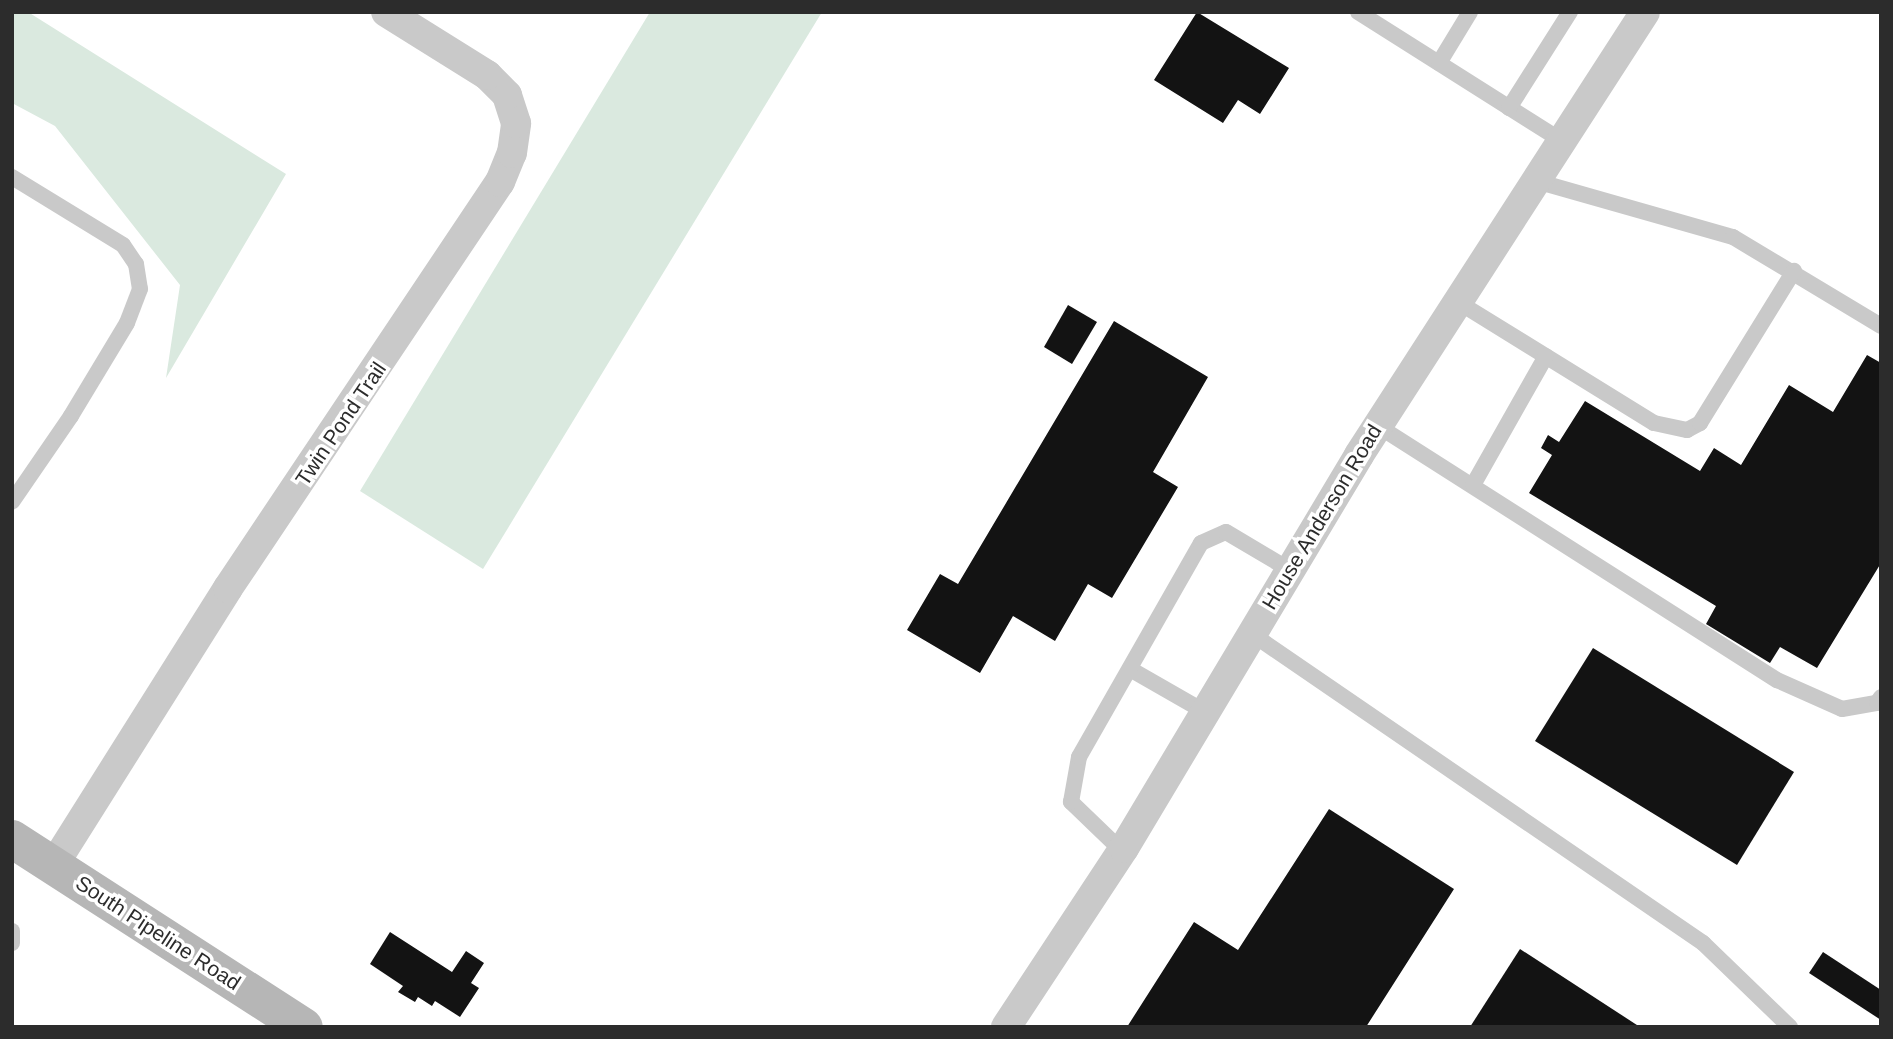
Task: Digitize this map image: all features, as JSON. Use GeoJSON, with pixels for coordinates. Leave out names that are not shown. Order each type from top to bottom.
{"type":"FeatureCollection","features":[{"type":"Feature","properties":{"kind":"street","name":"Twin Pond Trail"},"geometry":{"type":"LineString","coordinates":[[53,866],[228,588],[500,182],[512,153],[516,123],[507,95],[487,75],[386,12]]}},
{"type":"Feature","properties":{"kind":"street","name":"House Anderson Road"},"geometry":{"type":"LineString","coordinates":[[1006,1027],[1122,851],[1378,426],[1645,12]]}},
{"type":"Feature","properties":{"kind":"street","name":"South Pipeline Road"},"geometry":{"type":"LineString","coordinates":[[12,839],[304,1027]]}},
{"type":"Feature","properties":{"kind":"lane"},"geometry":{"type":"LineString","coordinates":[[1358,12],[1562,141]]}},
{"type":"Feature","properties":{"kind":"lane"},"geometry":{"type":"LineString","coordinates":[[1439,63],[1470,12]]}},
{"type":"Feature","properties":{"kind":"lane"},"geometry":{"type":"LineString","coordinates":[[1509,108],[1570,12]]}},
{"type":"Feature","properties":{"kind":"lane"},"geometry":{"type":"LineString","coordinates":[[12,177],[123,245],[136,264],[140,289],[127,323],[78,405],[12,502]]}},
{"type":"Feature","properties":{"kind":"lane"},"geometry":{"type":"LineString","coordinates":[[1536,181],[1733,237],[1794,271],[1881,326]]}},
{"type":"Feature","properties":{"kind":"lane"},"geometry":{"type":"LineString","coordinates":[[1458,302],[1654,423],[1687,430],[1700,423],[1794,271]]}},
{"type":"Feature","properties":{"kind":"lane"},"geometry":{"type":"LineString","coordinates":[[1473,485],[1546,356]]}},
{"type":"Feature","properties":{"kind":"lane"},"geometry":{"type":"LineString","coordinates":[[1378,426],[1777,680],[1842,709],[1877,703],[1881,697]]}},
{"type":"Feature","properties":{"kind":"lane"},"geometry":{"type":"LineString","coordinates":[[1122,851],[1071,802],[1079,757],[1201,543],[1226,532],[1290,570]]}},
{"type":"Feature","properties":{"kind":"lane"},"geometry":{"type":"LineString","coordinates":[[1252,634],[1703,943],[1790,1027]]}},
{"type":"Feature","properties":{"kind":"lane"},"geometry":{"type":"LineString","coordinates":[[1130,669],[1205,712]]}},
{"type":"Feature","properties":{"kind":"lane"},"geometry":{"type":"LineString","coordinates":[[12,931],[12,943]]}},
{"type":"Feature","properties":{"kind":"shaded area"},"geometry":{"type":"Polygon","coordinates":[[[12,12],[28,12],[286,174],[166,378],[180,285],[55,126],[12,103],[12,12]]]}},
{"type":"Feature","properties":{"kind":"shaded area"},"geometry":{"type":"Polygon","coordinates":[[[650,12],[822,12],[483,569],[360,491],[650,12]]]}},
{"type":"Feature","properties":{"kind":"building"},"geometry":{"type":"Polygon","coordinates":[[[1197,12],[1289,68],[1260,114],[1238,100],[1223,123],[1154,80],[1197,12]]]}},
{"type":"Feature","properties":{"kind":"building"},"geometry":{"type":"Polygon","coordinates":[[[1068,305],[1097,322],[1072,364],[1044,347],[1068,305]]]}},
{"type":"Feature","properties":{"kind":"building"},"geometry":{"type":"Polygon","coordinates":[[[1114,321],[1208,377],[1153,472],[1178,487],[1112,598],[1088,584],[1055,641],[1013,616],[980,673],[907,630],[940,574],[958,584],[1114,321]]]}},
{"type":"Feature","properties":{"kind":"building"},"geometry":{"type":"Polygon","coordinates":[[[1867,355],[1881,363],[1881,563],[1817,668],[1780,647],[1770,663],[1706,624],[1716,606],[1529,493],[1552,455],[1541,448],[1548,435],[1559,442],[1585,401],[1700,471],[1714,448],[1741,465],[1789,385],[1833,412],[1867,355]]]}},
{"type":"Feature","properties":{"kind":"building"},"geometry":{"type":"Polygon","coordinates":[[[1593,648],[1794,772],[1737,865],[1535,741],[1593,648]]]}},
{"type":"Feature","properties":{"kind":"building"},"geometry":{"type":"Polygon","coordinates":[[[1329,809],[1454,889],[1366,1027],[1127,1027],[1194,922],[1238,950],[1329,809]]]}},
{"type":"Feature","properties":{"kind":"building"},"geometry":{"type":"Polygon","coordinates":[[[390,932],[452,972],[466,951],[484,963],[471,983],[479,988],[460,1017],[435,1001],[432,1006],[418,997],[415,1002],[398,992],[403,986],[370,964],[390,932]]]}},
{"type":"Feature","properties":{"kind":"building"},"geometry":{"type":"Polygon","coordinates":[[[1520,949],[1640,1027],[1470,1027],[1520,949]]]}},
{"type":"Feature","properties":{"kind":"building"},"geometry":{"type":"Polygon","coordinates":[[[1823,952],[1881,990],[1881,1020],[1809,973],[1823,952]]]}}]}
